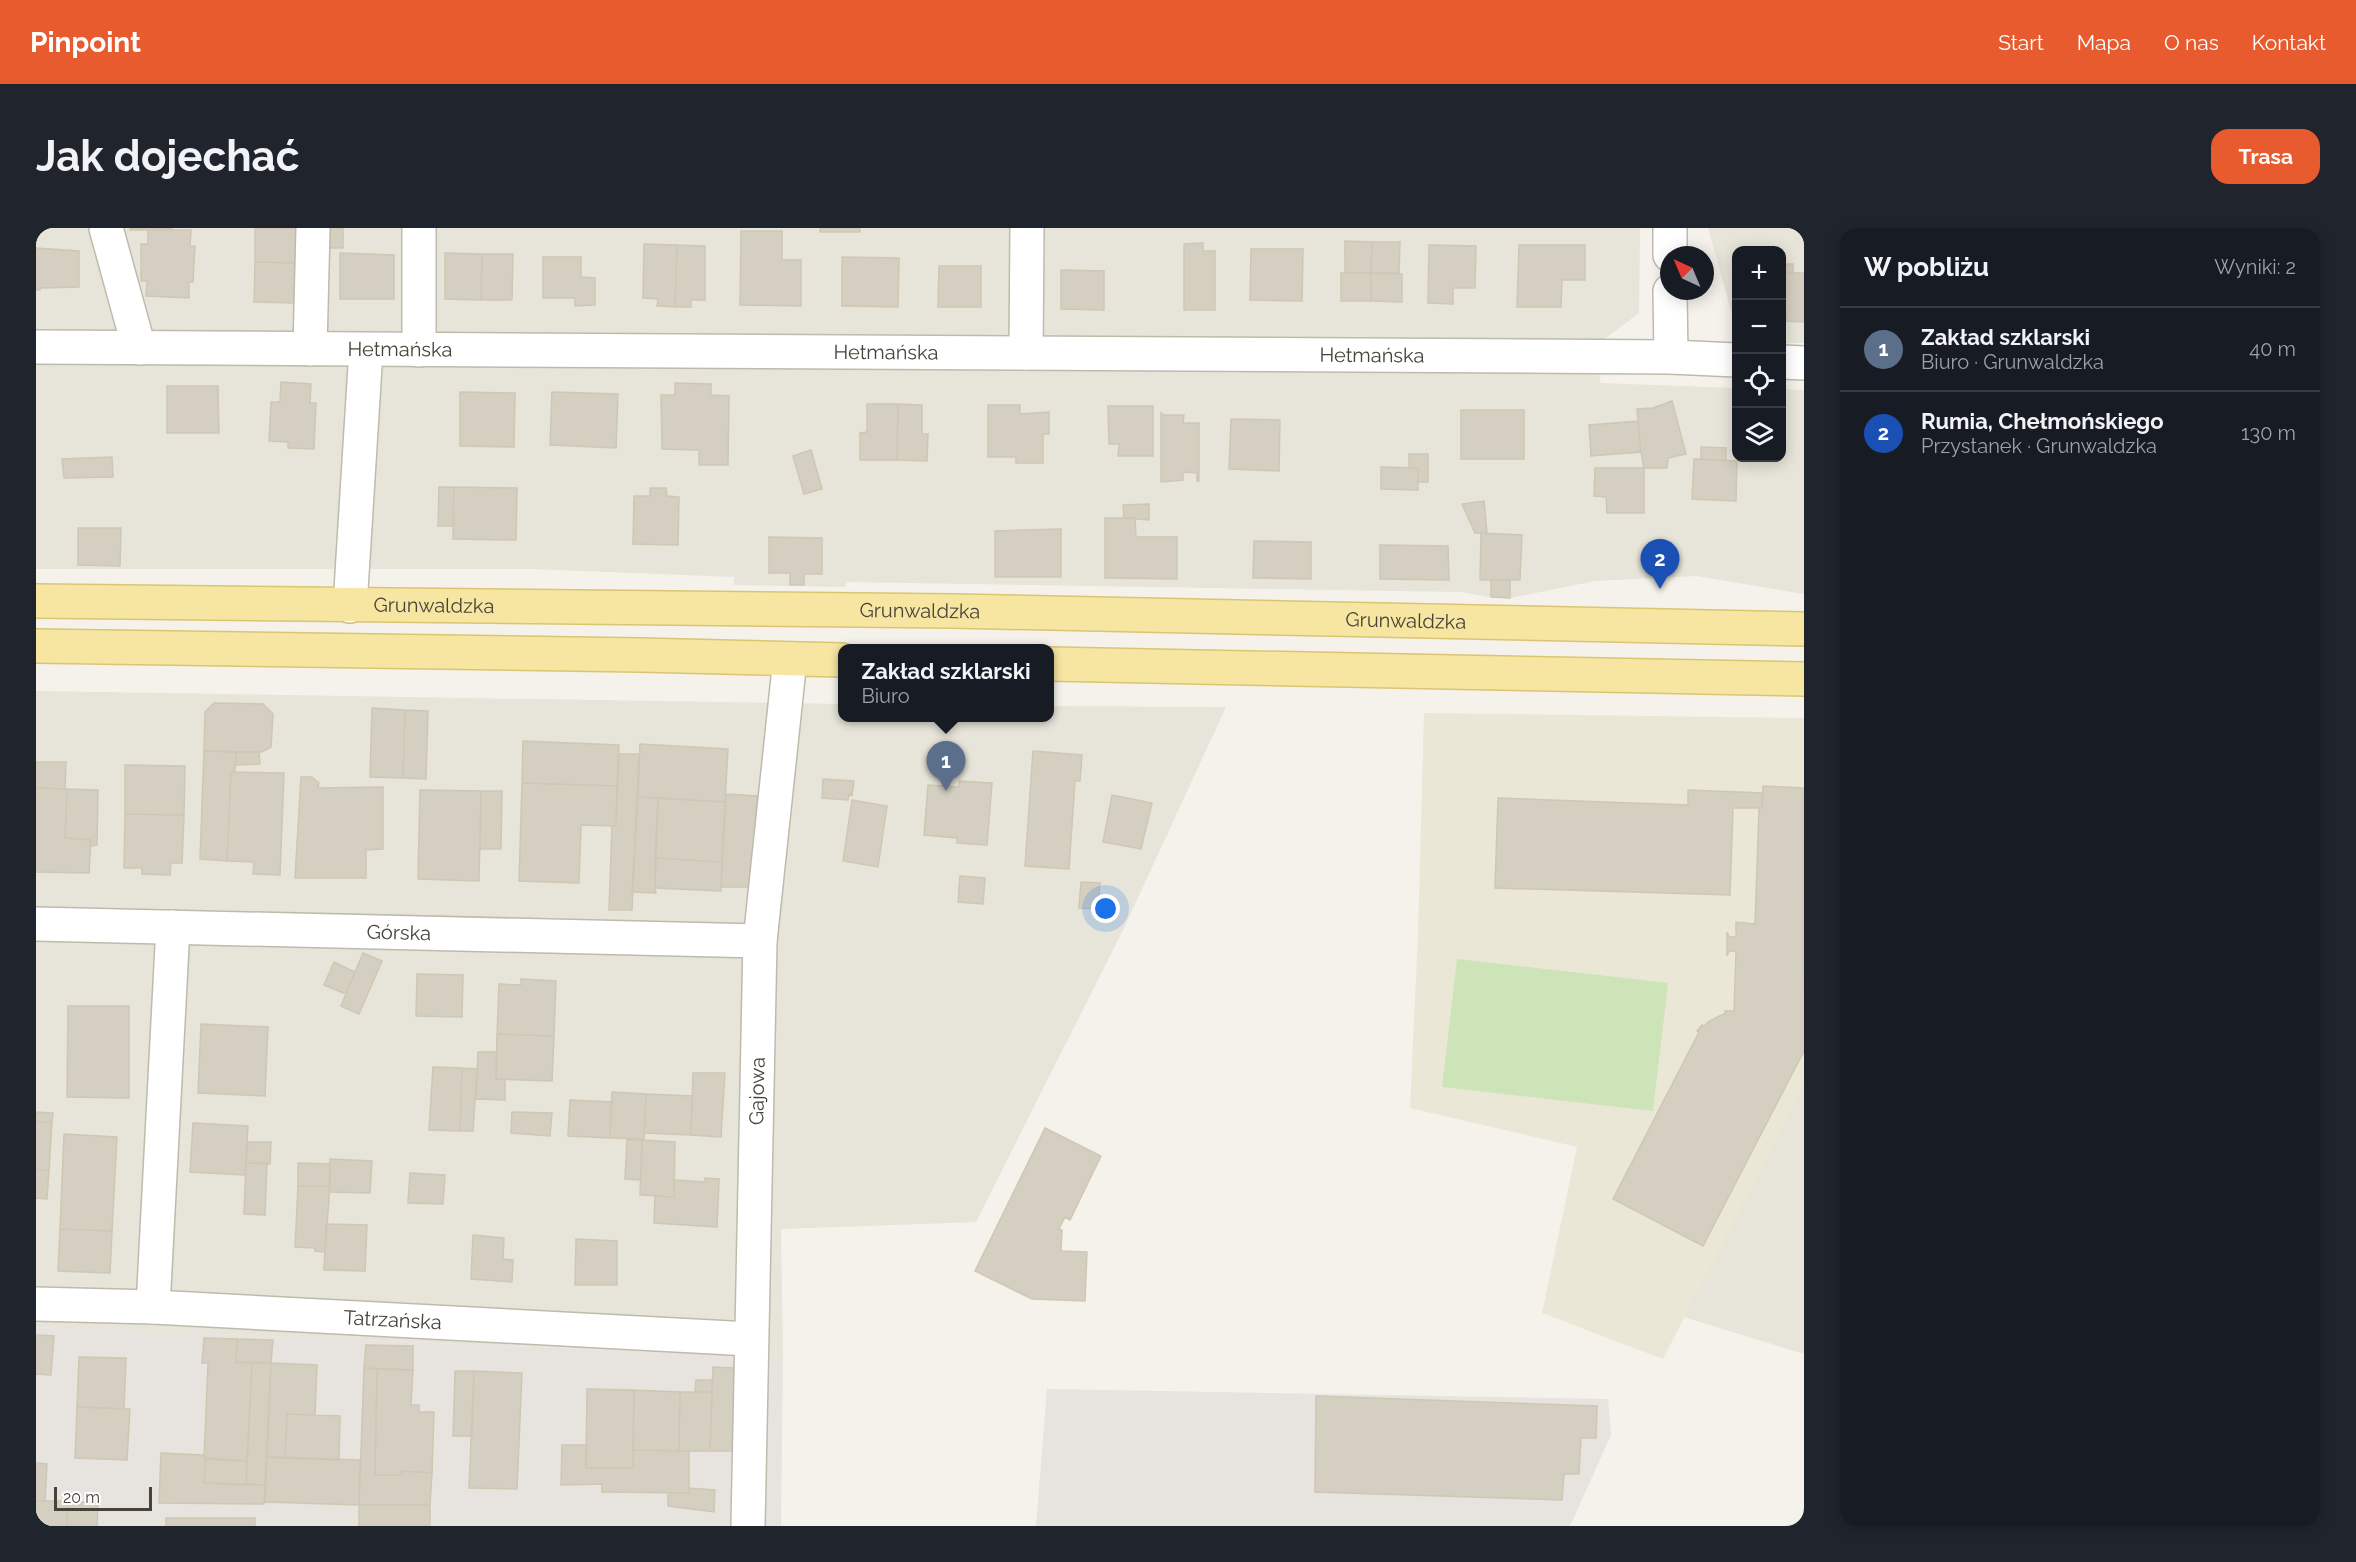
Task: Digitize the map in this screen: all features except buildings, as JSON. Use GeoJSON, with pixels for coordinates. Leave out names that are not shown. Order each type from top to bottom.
{"type":"FeatureCollection","features":[{"type":"Feature","properties":{"kind":"main road","name":"Grunwaldzka"},"geometry":{"type":"LineString","coordinates":[[36,601],[964,611],[1804,629]]}},
{"type":"Feature","properties":{"kind":"main road"},"geometry":{"type":"LineString","coordinates":[[36,646],[838,660]]}},
{"type":"Feature","properties":{"kind":"main road"},"geometry":{"type":"LineString","coordinates":[[1054,664],[1804,679]]}},
{"type":"Feature","properties":{"kind":"street"},"geometry":{"type":"LineString","coordinates":[[106,228],[139,348]]}},
{"type":"Feature","properties":{"kind":"street"},"geometry":{"type":"LineString","coordinates":[[310,349],[313,228]]}},
{"type":"Feature","properties":{"kind":"street"},"geometry":{"type":"LineString","coordinates":[[419,228],[419,350]]}},
{"type":"Feature","properties":{"kind":"street"},"geometry":{"type":"LineString","coordinates":[[1026,353],[1028,228]]}},
{"type":"Feature","properties":{"kind":"street"},"geometry":{"type":"LineString","coordinates":[[1670,228],[1670,246]]}},
{"type":"Feature","properties":{"kind":"street"},"geometry":{"type":"LineString","coordinates":[[1670,300],[1671,357]]}},
{"type":"Feature","properties":{"kind":"street","name":"Hetmańska"},"geometry":{"type":"LineString","coordinates":[[36,347],[1671,357],[1732,360]]}},
{"type":"Feature","properties":{"kind":"street"},"geometry":{"type":"LineString","coordinates":[[350,606],[366,350]]}},
{"type":"Feature","properties":{"kind":"street"},"geometry":{"type":"LineString","coordinates":[[1786,362],[1804,363]]}},
{"type":"Feature","properties":{"kind":"street","name":"Gajowa"},"geometry":{"type":"LineString","coordinates":[[748,1526],[750,1339],[760,941],[790,659]]}},
{"type":"Feature","properties":{"kind":"street","name":"Górska"},"geometry":{"type":"LineString","coordinates":[[36,924],[760,941]]}},
{"type":"Feature","properties":{"kind":"street"},"geometry":{"type":"LineString","coordinates":[[153,1306],[173,927]]}},
{"type":"Feature","properties":{"kind":"street","name":"Tatrzańska"},"geometry":{"type":"LineString","coordinates":[[36,1304],[153,1306],[750,1339]]}},
{"type":"Feature","properties":{"kind":"shaded area"},"geometry":{"type":"Polygon","coordinates":[[[36,228],[1640,228],[1639,313],[1602,341],[1600,383],[1732,388],[1732,462],[1786,462],[1786,389],[1804,390],[1804,594],[1697,576],[1595,581],[1510,598],[1461,592],[847,582],[845,587],[734,585],[734,577],[532,569],[36,569],[36,228]]]}},
{"type":"Feature","properties":{"kind":"shaded area"},"geometry":{"type":"Polygon","coordinates":[[[1708,228],[1804,228],[1804,343],[1786,343],[1786,246],[1732,246],[1732,315],[1708,228]]]}},
{"type":"Feature","properties":{"kind":"shaded area"},"geometry":{"type":"Polygon","coordinates":[[[36,691],[838,704],[838,722],[1054,722],[1054,706],[1226,707],[1124,928],[976,1222],[781,1229],[783,1357],[36,1327],[36,691]]]}},
{"type":"Feature","properties":{"kind":"shaded area"},"geometry":{"type":"Polygon","coordinates":[[[1424,713],[1804,718],[1804,1082],[1663,1359],[1542,1313],[1577,1147],[1410,1108],[1418,934],[1424,713]]]}},
{"type":"Feature","properties":{"kind":"shaded area"},"geometry":{"type":"Polygon","coordinates":[[[1804,1082],[1804,1354],[1684,1317],[1804,1082]]]}},
{"type":"Feature","properties":{"kind":"shaded area"},"geometry":{"type":"Polygon","coordinates":[[[36,1327],[783,1357],[781,1526],[36,1526],[36,1327]]]}},
{"type":"Feature","properties":{"kind":"shaded area"},"geometry":{"type":"Polygon","coordinates":[[[1047,1389],[1608,1399],[1611,1435],[1570,1526],[1036,1526],[1047,1389]]]}},
{"type":"Feature","properties":{"kind":"green space"},"geometry":{"type":"Polygon","coordinates":[[[1457,959],[1668,983],[1653,1111],[1442,1087],[1457,959]]]}},
{"type":"Feature","properties":{"kind":"place","name":"Rumia, Chełmońskiego"},"geometry":{"type":"Point","coordinates":[1660,589]}},
{"type":"Feature","properties":{"kind":"place","name":"Zakład szklarski"},"geometry":{"type":"Point","coordinates":[946,791]}}]}
